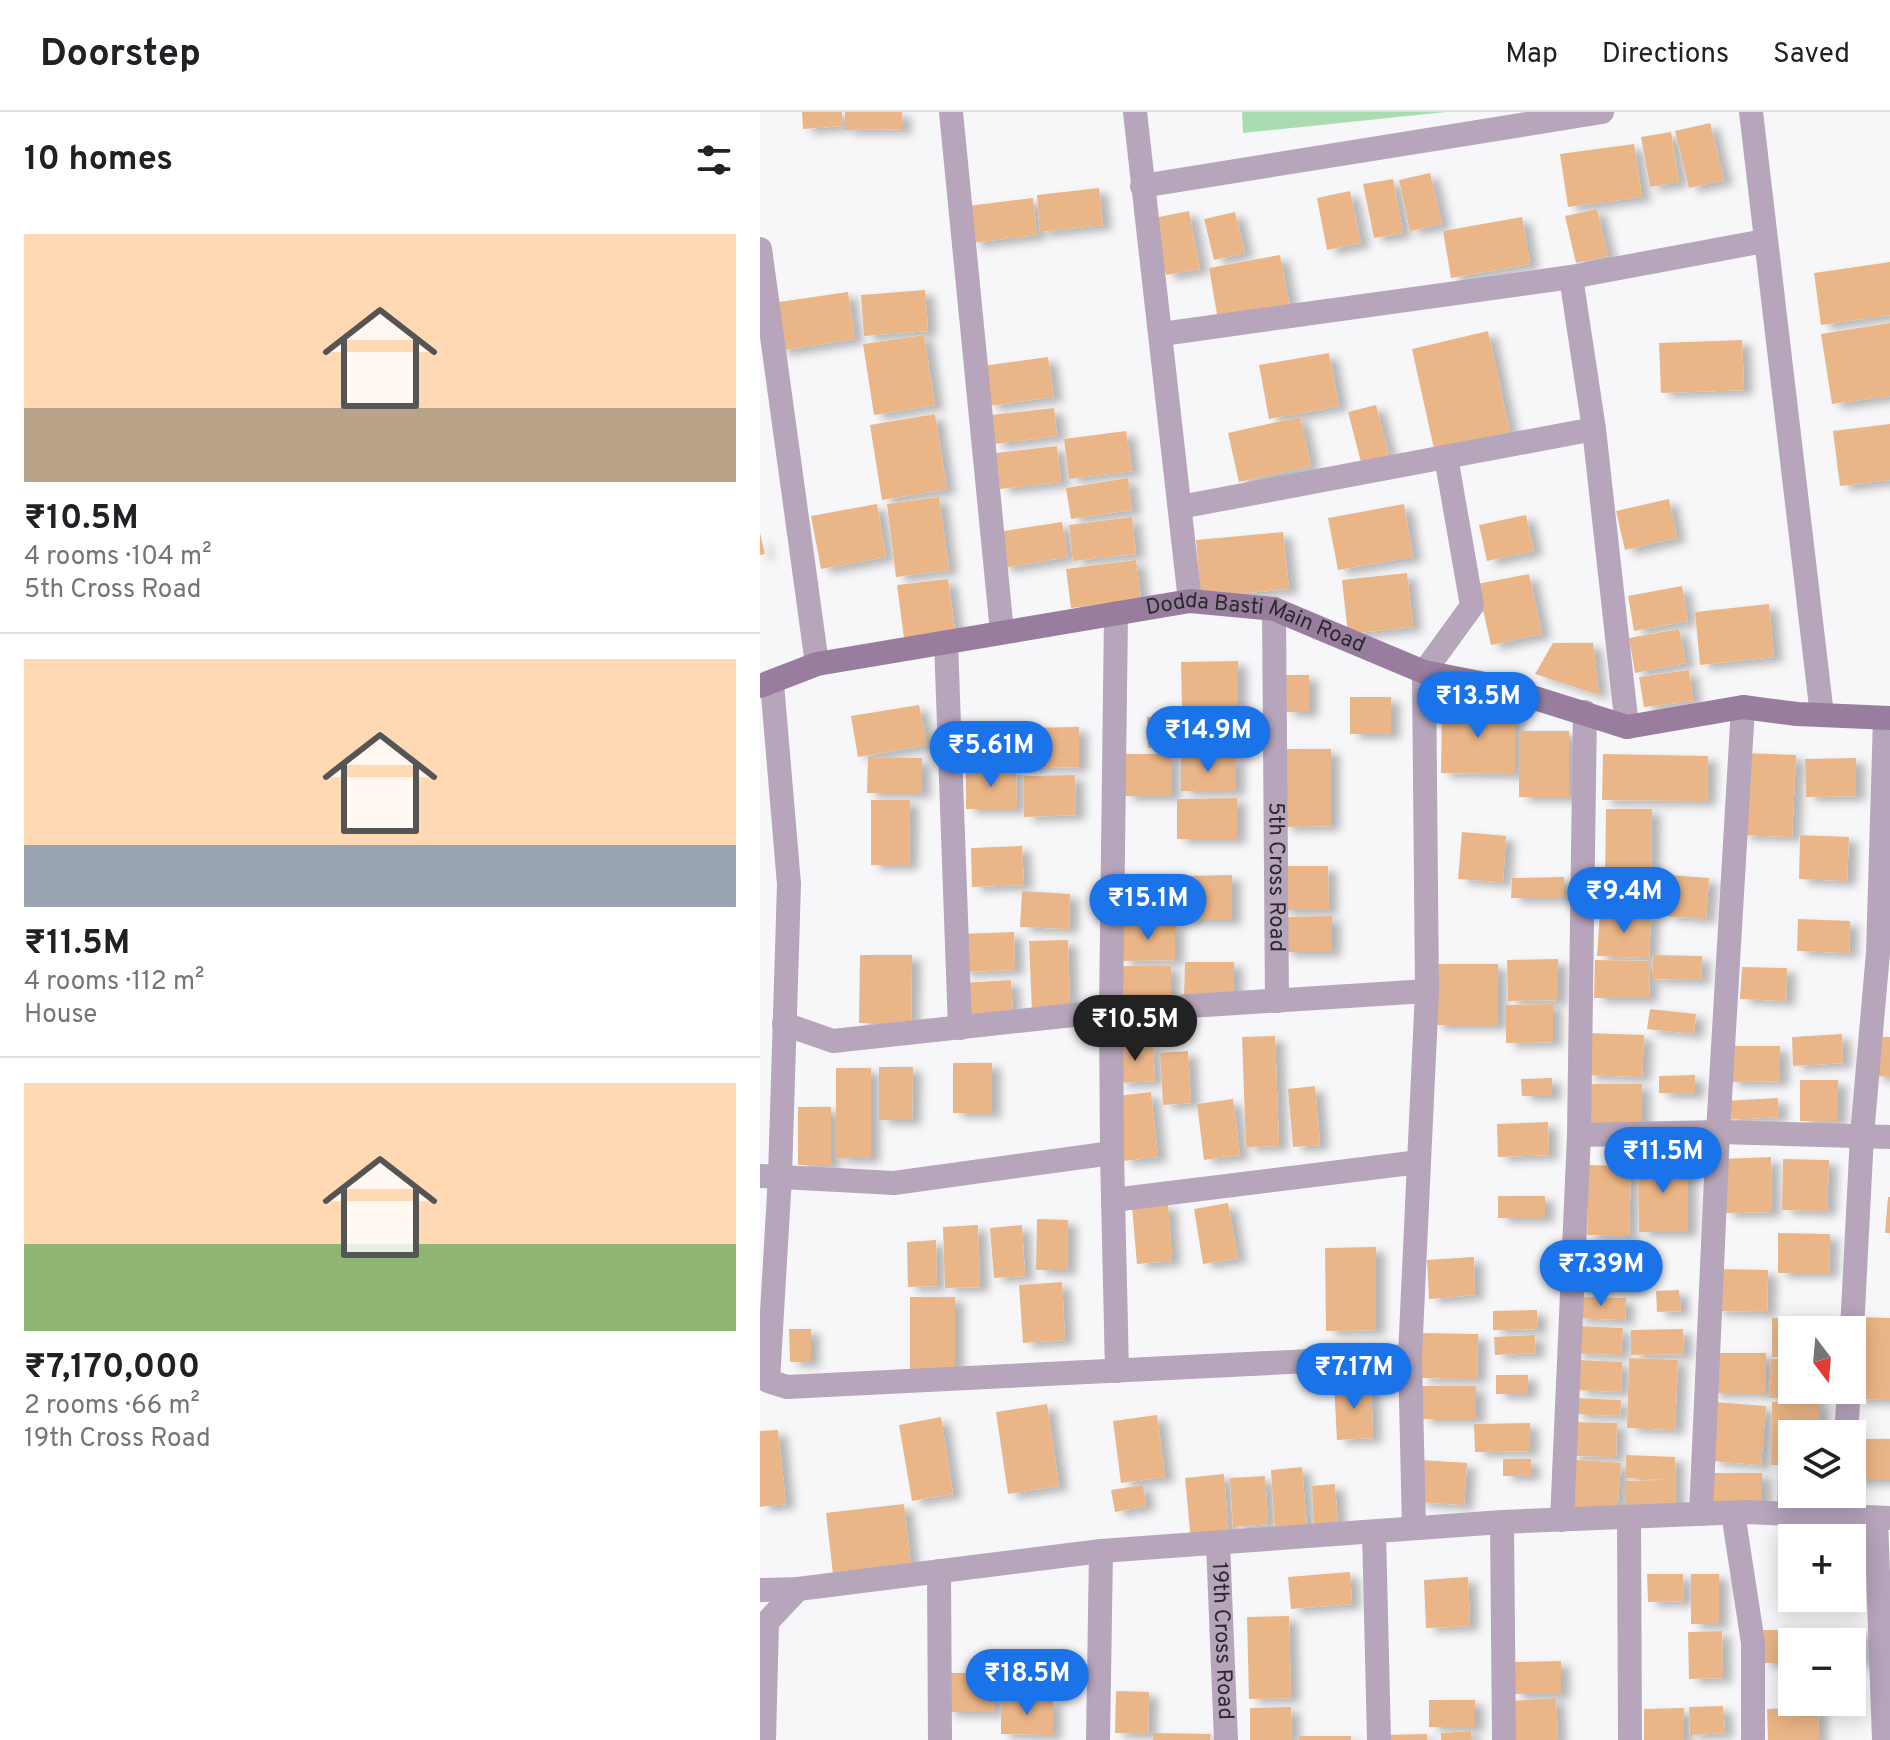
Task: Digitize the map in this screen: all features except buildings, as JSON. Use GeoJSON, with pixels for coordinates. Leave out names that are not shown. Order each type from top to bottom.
{"type":"FeatureCollection","features":[{"type":"Feature","properties":{"kind":"street"},"geometry":{"type":"LineString","coordinates":[[951,112],[1002,632]]}},
{"type":"Feature","properties":{"kind":"street"},"geometry":{"type":"LineString","coordinates":[[1135,112],[1190,601]]}},
{"type":"Feature","properties":{"kind":"street"},"geometry":{"type":"LineString","coordinates":[[1142,186],[1421,143],[1513,119],[1602,112]]}},
{"type":"Feature","properties":{"kind":"street"},"geometry":{"type":"LineString","coordinates":[[1751,112],[1822,715]]}},
{"type":"Feature","properties":{"kind":"street"},"geometry":{"type":"LineString","coordinates":[[1162,334],[1571,277],[1764,241]]}},
{"type":"Feature","properties":{"kind":"street"},"geometry":{"type":"LineString","coordinates":[[760,249],[817,664]]}},
{"type":"Feature","properties":{"kind":"street"},"geometry":{"type":"LineString","coordinates":[[1571,277],[1594,429],[1627,727]]}},
{"type":"Feature","properties":{"kind":"street"},"geometry":{"type":"LineString","coordinates":[[1180,507],[1594,429]]}},
{"type":"Feature","properties":{"kind":"street"},"geometry":{"type":"LineString","coordinates":[[1414,1528],[1410,1356],[1427,991],[1424,672],[1472,606],[1446,457]]}},
{"type":"Feature","properties":{"kind":"street","name":"Dodda Basti Main Road"},"geometry":{"type":"LineString","coordinates":[[766,685],[817,664],[1190,601],[1274,609],[1424,672],[1500,687],[1627,727],[1743,707],[1887,718]]}},
{"type":"Feature","properties":{"kind":"street","name":"5th Cross Road"},"geometry":{"type":"LineString","coordinates":[[1274,609],[1277,1001]]}},
{"type":"Feature","properties":{"kind":"street"},"geometry":{"type":"LineString","coordinates":[[1116,613],[1111,1011],[1117,1371]]}},
{"type":"Feature","properties":{"kind":"street"},"geometry":{"type":"LineString","coordinates":[[946,642],[960,1028]]}},
{"type":"Feature","properties":{"kind":"street"},"geometry":{"type":"LineString","coordinates":[[766,685],[789,884],[784,1024],[770,1176],[768,1381],[787,1387],[1410,1356]]}},
{"type":"Feature","properties":{"kind":"street"},"geometry":{"type":"LineString","coordinates":[[1701,1514],[1718,1132],[1743,707]]}},
{"type":"Feature","properties":{"kind":"street"},"geometry":{"type":"LineString","coordinates":[[1562,1520],[1579,1135],[1585,712]]}},
{"type":"Feature","properties":{"kind":"street"},"geometry":{"type":"LineString","coordinates":[[1853,1316],[1862,1135],[1878,953],[1887,718]]}},
{"type":"Feature","properties":{"kind":"street"},"geometry":{"type":"LineString","coordinates":[[784,1024],[833,1041],[1111,1011],[1427,991]]}},
{"type":"Feature","properties":{"kind":"street"},"geometry":{"type":"LineString","coordinates":[[1579,1135],[1718,1132],[1890,1137]]}},
{"type":"Feature","properties":{"kind":"street"},"geometry":{"type":"LineString","coordinates":[[770,1176],[894,1183],[1112,1153]]}},
{"type":"Feature","properties":{"kind":"street"},"geometry":{"type":"LineString","coordinates":[[1113,1200],[1419,1162]]}},
{"type":"Feature","properties":{"kind":"street"},"geometry":{"type":"LineString","coordinates":[[760,1590],[798,1589],[1101,1551],[1502,1522],[1802,1508]]}},
{"type":"Feature","properties":{"kind":"street"},"geometry":{"type":"LineString","coordinates":[[1852,1508],[1883,1518],[1884,1740]]}},
{"type":"Feature","properties":{"kind":"street"},"geometry":{"type":"LineString","coordinates":[[1733,1513],[1753,1643],[1753,1740]]}},
{"type":"Feature","properties":{"kind":"street"},"geometry":{"type":"LineString","coordinates":[[1629,1517],[1630,1740]]}},
{"type":"Feature","properties":{"kind":"street"},"geometry":{"type":"LineString","coordinates":[[1502,1522],[1504,1740]]}},
{"type":"Feature","properties":{"kind":"street"},"geometry":{"type":"LineString","coordinates":[[1374,1532],[1379,1740]]}},
{"type":"Feature","properties":{"kind":"street","name":"19th Cross Road"},"geometry":{"type":"LineString","coordinates":[[1218,1543],[1226,1740]]}},
{"type":"Feature","properties":{"kind":"street"},"geometry":{"type":"LineString","coordinates":[[1098,1740],[1101,1551]]}},
{"type":"Feature","properties":{"kind":"street"},"geometry":{"type":"LineString","coordinates":[[939,1571],[940,1740]]}},
{"type":"Feature","properties":{"kind":"street"},"geometry":{"type":"LineString","coordinates":[[764,1740],[767,1622],[798,1589]]}},
{"type":"Feature","properties":{"kind":"green space"},"geometry":{"type":"Polygon","coordinates":[[[1242,112],[1446,112],[1243,133],[1242,112]]]}}]}
